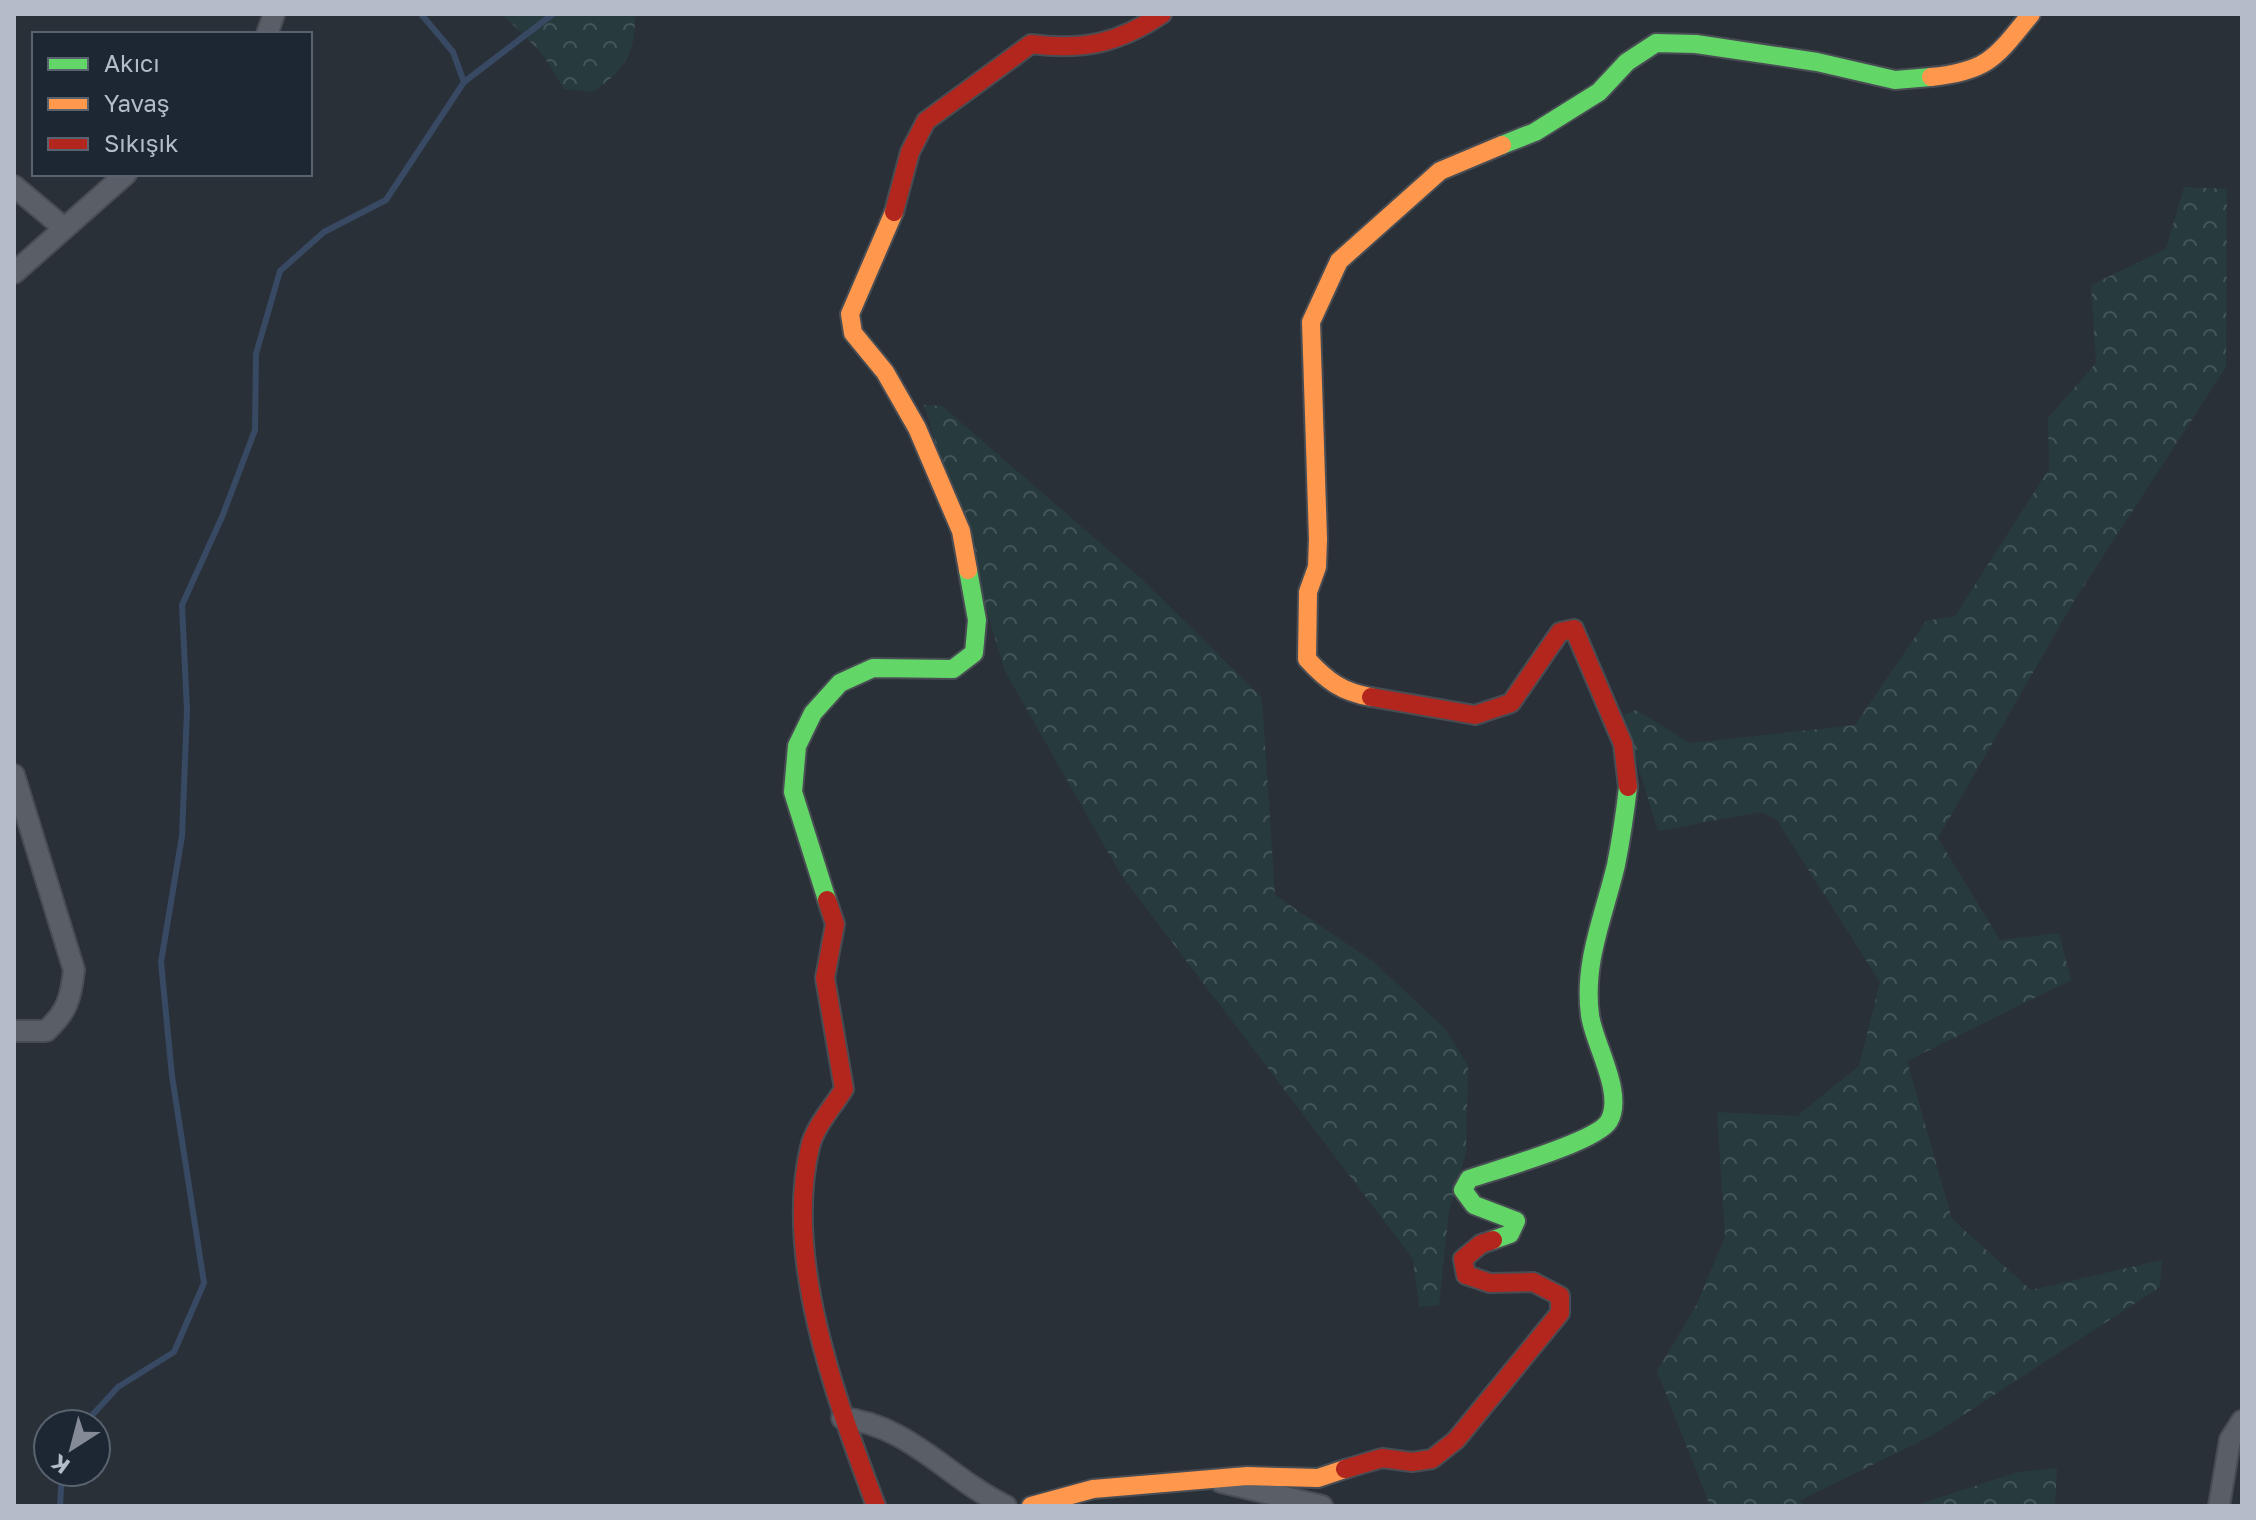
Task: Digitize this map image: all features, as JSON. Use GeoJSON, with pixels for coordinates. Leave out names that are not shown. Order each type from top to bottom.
{"type":"FeatureCollection","features":[{"type":"Feature","properties":{"kind":"street"},"geometry":{"type":"LineString","coordinates":[[876,1506],[842,1418],[823,1342],[801,1215],[811,1145],[844,1089],[825,978],[835,924],[793,792],[797,746],[813,713],[840,683],[873,668],[953,669],[974,653],[977,620],[961,531],[917,428],[885,372],[853,333],[850,314],[875,261],[894,212],[910,152],[926,121],[1031,44],[1068,49],[1101,48],[1134,35],[1162,14]]}},
{"type":"Feature","properties":{"kind":"street"},"geometry":{"type":"LineString","coordinates":[[1031,1506],[1093,1489],[1247,1476],[1318,1478],[1382,1458],[1412,1462],[1432,1459],[1456,1440],[1560,1313],[1560,1296],[1533,1282],[1490,1283],[1466,1275],[1463,1259],[1481,1244],[1510,1234],[1516,1221],[1474,1205],[1463,1190],[1469,1179],[1564,1147],[1604,1127],[1611,1118],[1610,1073],[1590,1017],[1589,961],[1616,864],[1628,788],[1623,744],[1574,629],[1560,632],[1511,703],[1475,715],[1349,693],[1329,683],[1307,659],[1308,592],[1317,567],[1318,539],[1311,322],[1339,261],[1440,171],[1535,132],[1599,92],[1627,62],[1656,43],[1696,44],[1817,62],[1895,80],[1960,74],[1992,61],[2031,14]]}},
{"type":"Feature","properties":{"kind":"street"},"geometry":{"type":"LineString","coordinates":[[14,273],[124,176]]}},
{"type":"Feature","properties":{"kind":"street"},"geometry":{"type":"LineString","coordinates":[[14,186],[64,228]]}},
{"type":"Feature","properties":{"kind":"street"},"geometry":{"type":"LineString","coordinates":[[14,775],[74,970],[71,999],[62,1016],[46,1031],[14,1031]]}},
{"type":"Feature","properties":{"kind":"street"},"geometry":{"type":"LineString","coordinates":[[842,1418],[867,1420],[925,1450],[988,1497],[1006,1506]]}},
{"type":"Feature","properties":{"kind":"street"},"geometry":{"type":"LineString","coordinates":[[2219,1506],[2230,1440],[2242,1421]]}},
{"type":"Feature","properties":{"kind":"street"},"geometry":{"type":"LineString","coordinates":[[1214,1480],[1248,1491],[1322,1506]]}},
{"type":"Feature","properties":{"kind":"green space"},"geometry":{"type":"Polygon","coordinates":[[[502,14],[635,14],[635,28],[626,60],[613,76],[593,92],[564,89],[541,52],[502,14]]]}},
{"type":"Feature","properties":{"kind":"green space"},"geometry":{"type":"Polygon","coordinates":[[[2184,187],[2227,189],[2226,367],[2074,601],[1938,838],[2000,940],[2059,933],[2071,980],[1907,1061],[1952,1219],[2031,1290],[2162,1260],[2160,1287],[1931,1436],[1799,1501],[1808,1506],[1710,1506],[1657,1371],[1696,1306],[1725,1237],[1717,1112],[1797,1116],[1859,1066],[1880,982],[1776,819],[1760,812],[1658,831],[1623,716],[1636,710],[1690,743],[1855,725],[1926,621],[1955,616],[2049,469],[2048,418],[2096,363],[2091,285],[2166,249],[2184,187]]]}},
{"type":"Feature","properties":{"kind":"green space"},"geometry":{"type":"Polygon","coordinates":[[[924,405],[942,406],[1143,580],[1262,698],[1275,895],[1374,962],[1445,1029],[1468,1066],[1466,1153],[1449,1211],[1439,1305],[1419,1307],[1413,1259],[1121,875],[1005,671],[924,405]]]}},
{"type":"Feature","properties":{"kind":"green space"},"geometry":{"type":"Polygon","coordinates":[[[2057,1468],[2055,1506],[1914,1506],[2018,1472],[2057,1468]]]}},
{"type":"Feature","properties":{"kind":"waterway"},"geometry":{"type":"LineString","coordinates":[[99,1408],[118,1387],[174,1352],[204,1283],[172,1076],[161,962],[182,836],[187,710],[182,605],[222,517],[255,430],[256,354],[280,271],[324,232],[386,200],[464,82],[453,52],[421,14]]}},
{"type":"Feature","properties":{"kind":"waterway"},"geometry":{"type":"LineString","coordinates":[[464,82],[553,14]]}},
{"type":"Feature","properties":{"kind":"waterway"},"geometry":{"type":"LineString","coordinates":[[60,1506],[61,1488]]}},
{"type":"Feature","properties":{"kind":"traffic: fast"},"geometry":{"type":"LineString","coordinates":[[1502,145],[1535,132],[1599,92],[1627,62],[1656,43],[1696,44],[1817,62],[1895,80],[1931,77]]}},
{"type":"Feature","properties":{"kind":"traffic: fast"},"geometry":{"type":"LineString","coordinates":[[827,900],[793,792],[797,746],[813,713],[840,683],[873,668],[953,669],[974,653],[977,620],[968,570]]}},
{"type":"Feature","properties":{"kind":"traffic: fast"},"geometry":{"type":"LineString","coordinates":[[1493,1240],[1510,1234],[1516,1221],[1474,1205],[1463,1190],[1469,1179],[1586,1138],[1609,1121],[1613,1110],[1611,1082],[1590,1015],[1589,976],[1616,865],[1628,787]]}},
{"type":"Feature","properties":{"kind":"traffic: slow"},"geometry":{"type":"LineString","coordinates":[[1931,77],[1979,66],[1999,51],[2031,14]]}},
{"type":"Feature","properties":{"kind":"traffic: slow"},"geometry":{"type":"LineString","coordinates":[[1371,697],[1336,684],[1307,659],[1308,592],[1317,567],[1318,539],[1311,322],[1339,261],[1440,171],[1502,145]]}},
{"type":"Feature","properties":{"kind":"traffic: slow"},"geometry":{"type":"LineString","coordinates":[[894,212],[850,314],[853,333],[885,372],[917,428],[961,531],[968,570]]}},
{"type":"Feature","properties":{"kind":"traffic: slow"},"geometry":{"type":"LineString","coordinates":[[1031,1506],[1093,1489],[1247,1476],[1318,1478],[1345,1469]]}},
{"type":"Feature","properties":{"kind":"traffic: jam"},"geometry":{"type":"LineString","coordinates":[[894,212],[910,152],[926,121],[1031,44],[1067,46],[1100,42],[1131,32],[1162,14]]}},
{"type":"Feature","properties":{"kind":"traffic: jam"},"geometry":{"type":"LineString","coordinates":[[1371,697],[1475,715],[1511,703],[1560,632],[1574,629],[1623,744],[1628,787]]}},
{"type":"Feature","properties":{"kind":"traffic: jam"},"geometry":{"type":"LineString","coordinates":[[827,900],[835,924],[825,978],[844,1089],[812,1139],[803,1191],[803,1236],[818,1330],[845,1422],[876,1506]]}},
{"type":"Feature","properties":{"kind":"traffic: jam"},"geometry":{"type":"LineString","coordinates":[[1345,1469],[1382,1458],[1412,1462],[1432,1459],[1456,1440],[1560,1313],[1560,1296],[1533,1282],[1490,1283],[1466,1275],[1463,1259],[1481,1244],[1493,1240]]}}]}
